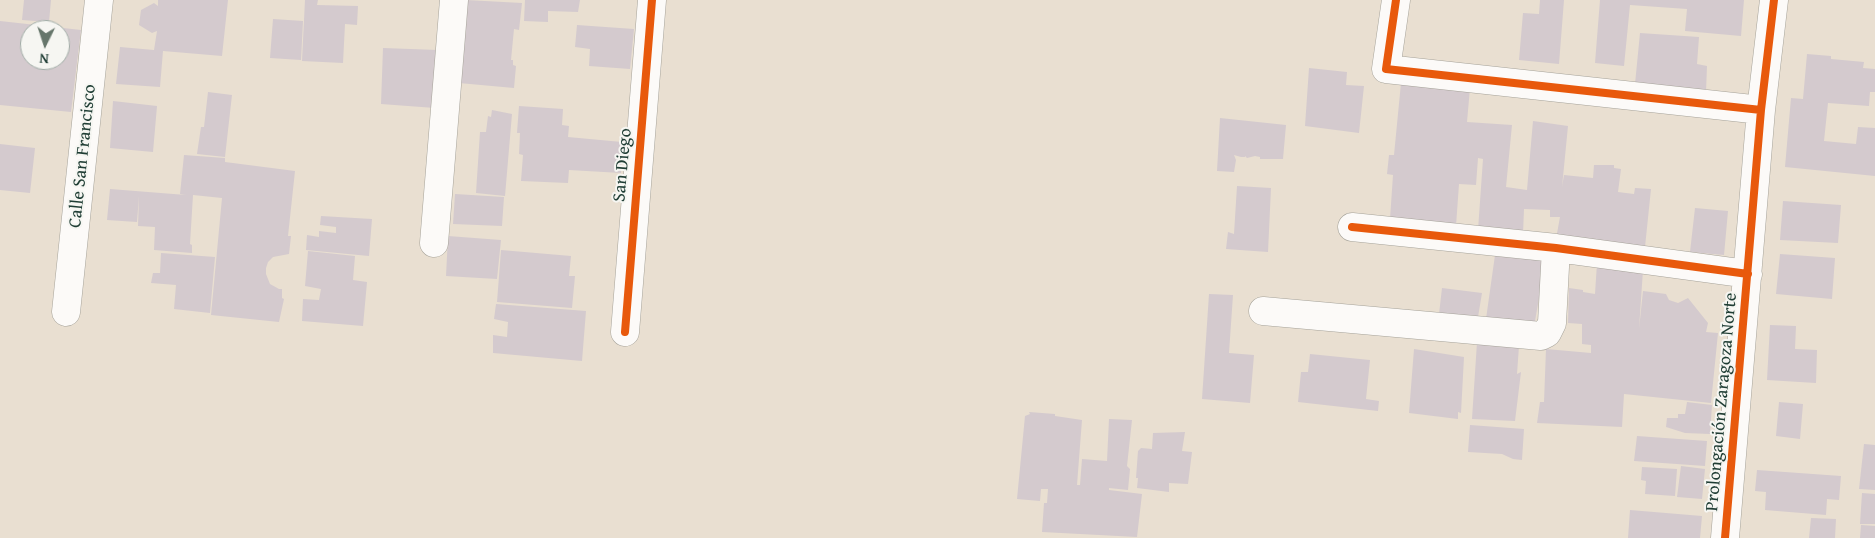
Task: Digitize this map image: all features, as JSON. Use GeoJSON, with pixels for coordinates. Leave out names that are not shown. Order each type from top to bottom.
{"type":"FeatureCollection","features":[{"type":"Feature","properties":{"kind":"street","name":"Calle San Francisco"},"geometry":{"type":"LineString","coordinates":[[66,312],[99,0]]}},
{"type":"Feature","properties":{"kind":"street"},"geometry":{"type":"LineString","coordinates":[[434,243],[454,0]]}},
{"type":"Feature","properties":{"kind":"street","name":"San Diego"},"geometry":{"type":"LineString","coordinates":[[625,332],[652,0]]}},
{"type":"Feature","properties":{"kind":"street"},"geometry":{"type":"LineString","coordinates":[[1396,0],[1386,69],[1761,110]]}},
{"type":"Feature","properties":{"kind":"street","name":"Prolongación Zaragoza Norte"},"geometry":{"type":"LineString","coordinates":[[1725,538],[1761,110],[1774,0]]}},
{"type":"Feature","properties":{"kind":"street"},"geometry":{"type":"LineString","coordinates":[[1352,227],[1556,248],[1748,274]]}},
{"type":"Feature","properties":{"kind":"street"},"geometry":{"type":"LineString","coordinates":[[1263,311],[1541,336],[1547,333],[1552,323],[1556,248]]}},
{"type":"Feature","properties":{"kind":"building"},"geometry":{"type":"Polygon","coordinates":[[[24,0],[51,0],[49,20],[22,20],[24,0]]]}},
{"type":"Feature","properties":{"kind":"building"},"geometry":{"type":"Polygon","coordinates":[[[158,0],[228,0],[222,56],[163,51],[160,87],[116,84],[120,47],[154,50],[157,31],[152,33],[139,25],[141,10],[154,3],[158,6],[158,0]]]}},
{"type":"Feature","properties":{"kind":"building"},"geometry":{"type":"Polygon","coordinates":[[[305,0],[318,0],[317,5],[358,6],[357,25],[345,24],[343,63],[302,61],[305,0]]]}},
{"type":"Feature","properties":{"kind":"building"},"geometry":{"type":"Polygon","coordinates":[[[466,0],[522,3],[519,30],[514,29],[511,60],[513,60],[513,65],[516,66],[514,88],[459,83],[466,0]]]}},
{"type":"Feature","properties":{"kind":"building"},"geometry":{"type":"Polygon","coordinates":[[[525,0],[580,0],[578,12],[548,11],[548,22],[524,21],[525,0]]]}},
{"type":"Feature","properties":{"kind":"building"},"geometry":{"type":"Polygon","coordinates":[[[1540,0],[1564,0],[1559,64],[1519,60],[1523,13],[1539,14],[1540,0]]]}},
{"type":"Feature","properties":{"kind":"building"},"geometry":{"type":"Polygon","coordinates":[[[1600,0],[1744,0],[1741,36],[1685,31],[1687,9],[1630,5],[1624,66],[1595,63],[1600,0]]]}},
{"type":"Feature","properties":{"kind":"building"},"geometry":{"type":"Polygon","coordinates":[[[273,19],[303,21],[301,60],[270,58],[273,19]]]}},
{"type":"Feature","properties":{"kind":"building"},"geometry":{"type":"Polygon","coordinates":[[[0,21],[20,23],[20,70],[70,70],[70,29],[81,30],[71,112],[0,105],[0,21]]]}},
{"type":"Feature","properties":{"kind":"building"},"geometry":{"type":"Polygon","coordinates":[[[577,25],[634,29],[630,69],[589,66],[590,49],[575,47],[577,25]]]}},
{"type":"Feature","properties":{"kind":"building"},"geometry":{"type":"Polygon","coordinates":[[[1640,33],[1699,37],[1697,64],[1707,66],[1706,92],[1635,84],[1640,33]]]}},
{"type":"Feature","properties":{"kind":"building"},"geometry":{"type":"Polygon","coordinates":[[[383,48],[438,50],[435,108],[381,104],[383,48]]]}},
{"type":"Feature","properties":{"kind":"building"},"geometry":{"type":"Polygon","coordinates":[[[1807,54],[1831,56],[1831,59],[1864,62],[1863,68],[1875,69],[1875,92],[1870,92],[1869,106],[1828,103],[1824,141],[1856,144],[1858,127],[1875,128],[1875,176],[1785,167],[1791,98],[1803,99],[1807,54]]]}},
{"type":"Feature","properties":{"kind":"building"},"geometry":{"type":"Polygon","coordinates":[[[1309,68],[1347,72],[1346,85],[1364,86],[1359,133],[1305,126],[1309,68]]]}},
{"type":"Feature","properties":{"kind":"building"},"geometry":{"type":"Polygon","coordinates":[[[1401,83],[1470,88],[1467,122],[1512,125],[1506,187],[1527,190],[1533,121],[1568,126],[1562,187],[1564,175],[1593,178],[1594,165],[1614,165],[1614,168],[1621,169],[1618,192],[1634,194],[1635,188],[1651,189],[1645,247],[1556,239],[1560,217],[1550,217],[1550,210],[1524,209],[1523,234],[1478,230],[1483,159],[1478,158],[1476,185],[1459,184],[1456,226],[1390,219],[1393,175],[1387,174],[1389,155],[1394,155],[1401,83]]]}},
{"type":"Feature","properties":{"kind":"building"},"geometry":{"type":"Polygon","coordinates":[[[208,92],[232,95],[225,157],[197,154],[201,127],[204,127],[208,92]]]}},
{"type":"Feature","properties":{"kind":"building"},"geometry":{"type":"Polygon","coordinates":[[[113,101],[157,106],[153,152],[110,148],[113,101]]]}},
{"type":"Feature","properties":{"kind":"building"},"geometry":{"type":"Polygon","coordinates":[[[519,106],[563,109],[562,125],[569,126],[568,137],[622,142],[621,173],[569,170],[568,183],[521,181],[523,155],[519,154],[520,133],[517,133],[519,106]]]}},
{"type":"Feature","properties":{"kind":"building"},"geometry":{"type":"Polygon","coordinates":[[[492,110],[512,114],[505,196],[476,193],[480,132],[486,132],[488,116],[491,117],[492,110]]]}},
{"type":"Feature","properties":{"kind":"building"},"geometry":{"type":"Polygon","coordinates":[[[1220,118],[1286,125],[1283,159],[1260,159],[1260,157],[1255,156],[1247,158],[1234,155],[1236,160],[1234,172],[1217,171],[1220,118]]]}},
{"type":"Feature","properties":{"kind":"building"},"geometry":{"type":"Polygon","coordinates":[[[0,144],[35,148],[30,193],[0,190],[0,144]]]}},
{"type":"Feature","properties":{"kind":"building"},"geometry":{"type":"Polygon","coordinates":[[[184,155],[225,158],[225,162],[295,171],[288,236],[291,236],[289,254],[273,257],[268,262],[266,268],[270,284],[282,289],[282,298],[284,299],[279,322],[211,315],[222,198],[193,195],[190,244],[192,245],[192,253],[154,250],[155,227],[138,226],[139,196],[137,222],[107,220],[110,189],[186,195],[180,194],[184,155]]]}},
{"type":"Feature","properties":{"kind":"building"},"geometry":{"type":"Polygon","coordinates":[[[1237,186],[1271,188],[1268,252],[1226,249],[1228,232],[1234,234],[1237,186]]]}},
{"type":"Feature","properties":{"kind":"building"},"geometry":{"type":"Polygon","coordinates":[[[455,194],[504,197],[502,226],[453,224],[455,194]]]}},
{"type":"Feature","properties":{"kind":"building"},"geometry":{"type":"Polygon","coordinates":[[[1783,201],[1841,205],[1838,243],[1780,240],[1783,201]]]}},
{"type":"Feature","properties":{"kind":"building"},"geometry":{"type":"Polygon","coordinates":[[[1695,208],[1728,211],[1724,255],[1690,252],[1695,208]]]}},
{"type":"Feature","properties":{"kind":"building"},"geometry":{"type":"Polygon","coordinates":[[[321,216],[372,219],[369,256],[306,250],[307,235],[319,237],[319,231],[336,233],[336,227],[320,225],[321,216]]]}},
{"type":"Feature","properties":{"kind":"building"},"geometry":{"type":"Polygon","coordinates":[[[448,236],[501,240],[497,279],[446,276],[448,236]]]}},
{"type":"Feature","properties":{"kind":"building"},"geometry":{"type":"Polygon","coordinates":[[[501,250],[571,256],[569,276],[575,276],[572,308],[497,302],[501,250]]]}},
{"type":"Feature","properties":{"kind":"building"},"geometry":{"type":"Polygon","coordinates":[[[308,251],[355,256],[353,280],[367,282],[363,326],[302,321],[303,299],[319,300],[321,289],[305,286],[308,251]]]}},
{"type":"Feature","properties":{"kind":"building"},"geometry":{"type":"Polygon","coordinates":[[[161,253],[215,257],[210,313],[174,309],[176,285],[151,283],[153,273],[160,273],[161,253]]]}},
{"type":"Feature","properties":{"kind":"building"},"geometry":{"type":"Polygon","coordinates":[[[1780,254],[1835,258],[1832,299],[1776,294],[1780,254]]]}},
{"type":"Feature","properties":{"kind":"building"},"geometry":{"type":"Polygon","coordinates":[[[1495,255],[1541,258],[1545,263],[1534,327],[1486,319],[1495,255]]]}},
{"type":"Feature","properties":{"kind":"building"},"geometry":{"type":"Polygon","coordinates":[[[1597,263],[1643,270],[1639,329],[1643,291],[1666,294],[1669,300],[1678,303],[1688,298],[1708,323],[1706,332],[1718,333],[1711,403],[1624,394],[1622,427],[1537,423],[1540,402],[1544,402],[1546,349],[1591,353],[1591,345],[1582,344],[1582,324],[1568,323],[1569,288],[1595,294],[1597,263]]]}},
{"type":"Feature","properties":{"kind":"building"},"geometry":{"type":"Polygon","coordinates":[[[1442,288],[1482,293],[1478,317],[1439,314],[1442,288]]]}},
{"type":"Feature","properties":{"kind":"building"},"geometry":{"type":"Polygon","coordinates":[[[1209,294],[1233,295],[1229,353],[1254,355],[1250,403],[1202,399],[1209,294]]]}},
{"type":"Feature","properties":{"kind":"building"},"geometry":{"type":"Polygon","coordinates":[[[496,304],[586,311],[582,361],[493,353],[493,335],[507,337],[508,322],[494,319],[496,304]]]}},
{"type":"Feature","properties":{"kind":"building"},"geometry":{"type":"Polygon","coordinates":[[[1770,325],[1796,326],[1795,349],[1817,350],[1816,383],[1767,380],[1770,325]]]}},
{"type":"Feature","properties":{"kind":"building"},"geometry":{"type":"Polygon","coordinates":[[[1477,342],[1519,346],[1517,374],[1521,372],[1515,421],[1472,419],[1477,342]]]}},
{"type":"Feature","properties":{"kind":"building"},"geometry":{"type":"Polygon","coordinates":[[[1414,349],[1464,357],[1461,413],[1458,412],[1458,419],[1409,413],[1414,349]]]}},
{"type":"Feature","properties":{"kind":"building"},"geometry":{"type":"Polygon","coordinates":[[[1310,354],[1370,360],[1366,399],[1379,401],[1378,411],[1298,402],[1301,372],[1308,372],[1310,354]]]}},
{"type":"Feature","properties":{"kind":"building"},"geometry":{"type":"Polygon","coordinates":[[[1687,402],[1712,405],[1710,434],[1685,433],[1666,427],[1667,418],[1678,418],[1678,414],[1685,414],[1687,402]]]}},
{"type":"Feature","properties":{"kind":"building"},"geometry":{"type":"Polygon","coordinates":[[[1779,402],[1803,404],[1800,439],[1776,436],[1779,402]]]}},
{"type":"Feature","properties":{"kind":"building"},"geometry":{"type":"Polygon","coordinates":[[[1029,412],[1055,414],[1055,416],[1082,420],[1077,485],[1080,485],[1082,459],[1107,461],[1109,419],[1132,420],[1127,466],[1130,469],[1128,490],[1109,488],[1109,490],[1142,494],[1137,537],[1042,532],[1044,503],[1047,503],[1048,489],[1041,489],[1040,501],[1017,499],[1025,416],[1030,414],[1029,412]]]}},
{"type":"Feature","properties":{"kind":"building"},"geometry":{"type":"Polygon","coordinates":[[[1470,425],[1524,429],[1522,460],[1513,459],[1502,454],[1468,452],[1470,425]]]}},
{"type":"Feature","properties":{"kind":"building"},"geometry":{"type":"Polygon","coordinates":[[[1185,432],[1182,451],[1192,452],[1188,484],[1169,483],[1169,492],[1137,488],[1138,451],[1141,448],[1152,449],[1153,433],[1185,432]]]}},
{"type":"Feature","properties":{"kind":"building"},"geometry":{"type":"Polygon","coordinates":[[[1637,436],[1707,441],[1705,466],[1634,461],[1637,436]]]}},
{"type":"Feature","properties":{"kind":"building"},"geometry":{"type":"Polygon","coordinates":[[[1864,444],[1875,445],[1875,490],[1859,489],[1864,444]]]}},
{"type":"Feature","properties":{"kind":"building"},"geometry":{"type":"Polygon","coordinates":[[[1681,466],[1705,469],[1702,499],[1677,497],[1681,466]]]}},
{"type":"Feature","properties":{"kind":"building"},"geometry":{"type":"Polygon","coordinates":[[[1642,467],[1677,469],[1675,496],[1645,494],[1646,481],[1641,480],[1642,467]]]}},
{"type":"Feature","properties":{"kind":"building"},"geometry":{"type":"Polygon","coordinates":[[[1757,470],[1841,476],[1839,500],[1827,499],[1826,515],[1765,510],[1766,492],[1755,491],[1757,470]]]}},
{"type":"Feature","properties":{"kind":"building"},"geometry":{"type":"Polygon","coordinates":[[[1862,493],[1875,494],[1875,524],[1860,524],[1862,493]]]}},
{"type":"Feature","properties":{"kind":"building"},"geometry":{"type":"Polygon","coordinates":[[[1630,510],[1702,516],[1700,538],[1628,538],[1630,510]]]}},
{"type":"Feature","properties":{"kind":"building"},"geometry":{"type":"Polygon","coordinates":[[[1811,518],[1836,519],[1835,538],[1809,538],[1811,518]]]}},
{"type":"Feature","properties":{"kind":"building"},"geometry":{"type":"Polygon","coordinates":[[[1861,525],[1875,526],[1875,538],[1860,538],[1861,525]]]}},
{"type":"Feature","properties":{"kind":"cycle path"},"geometry":{"type":"LineString","coordinates":[[625,332],[652,0]]}},
{"type":"Feature","properties":{"kind":"cycle path"},"geometry":{"type":"LineString","coordinates":[[1396,0],[1386,69],[1761,110]]}},
{"type":"Feature","properties":{"kind":"cycle path"},"geometry":{"type":"LineString","coordinates":[[1725,538],[1761,110],[1774,0]]}},
{"type":"Feature","properties":{"kind":"cycle path"},"geometry":{"type":"LineString","coordinates":[[1352,227],[1556,248],[1748,274]]}}]}
